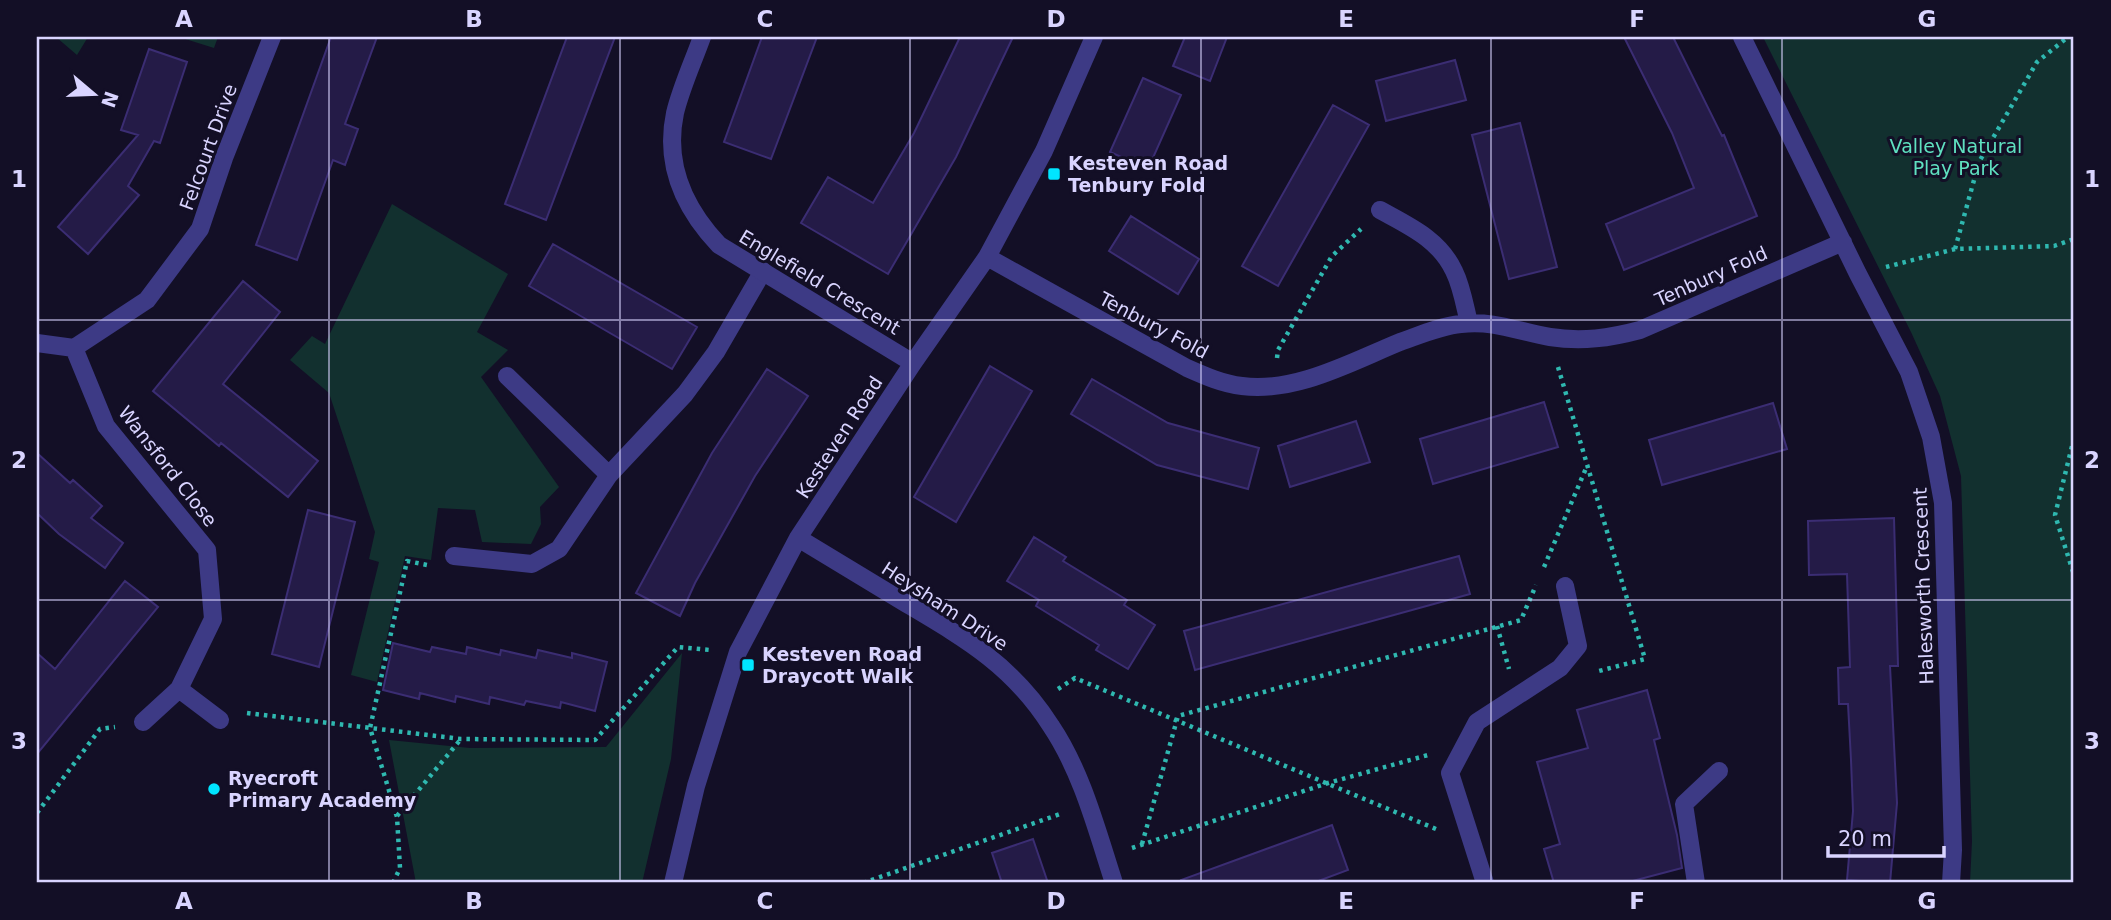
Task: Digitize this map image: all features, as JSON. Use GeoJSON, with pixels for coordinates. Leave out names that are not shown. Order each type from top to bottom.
{"type":"FeatureCollection","features":[{"type":"Feature","properties":{"kind":"street","name":"Felcourt Drive"},"geometry":{"type":"LineString","coordinates":[[74,348],[147,300],[200,229],[224,158],[272,37]]}},
{"type":"Feature","properties":{"kind":"street","name":"Englefield Crescent"},"geometry":{"type":"LineString","coordinates":[[702,37],[675,113],[672,142],[675,171],[684,199],[699,224],[719,245],[913,363]]}},
{"type":"Feature","properties":{"kind":"street","name":"Kesteven Road"},"geometry":{"type":"LineString","coordinates":[[673,883],[696,786],[738,652],[798,538],[913,363],[987,257],[1044,152],[1094,37]]}},
{"type":"Feature","properties":{"kind":"street","name":"Halesworth Crescent"},"geometry":{"type":"LineString","coordinates":[[1742,37],[1909,372],[1925,415],[1938,470],[1943,517],[1953,850],[1951,883]]}},
{"type":"Feature","properties":{"kind":"street"},"geometry":{"type":"LineString","coordinates":[[1380,210],[1424,234],[1447,258],[1456,273],[1469,323]]}},
{"type":"Feature","properties":{"kind":"street","name":"Tenbury Fold"},"geometry":{"type":"LineString","coordinates":[[987,257],[1187,368],[1214,380],[1244,387],[1303,381],[1432,330],[1469,323],[1518,328],[1548,337],[1589,340],[1610,338],[1640,330],[1843,242]]}},
{"type":"Feature","properties":{"kind":"street"},"geometry":{"type":"LineString","coordinates":[[454,556],[532,564],[559,549],[609,475],[685,394],[716,352],[763,271]]}},
{"type":"Feature","properties":{"kind":"street"},"geometry":{"type":"LineString","coordinates":[[37,343],[74,348]]}},
{"type":"Feature","properties":{"kind":"street","name":"Wansford Close"},"geometry":{"type":"LineString","coordinates":[[74,348],[106,426],[207,550],[213,619],[179,689],[143,722]]}},
{"type":"Feature","properties":{"kind":"street"},"geometry":{"type":"LineString","coordinates":[[507,376],[609,475]]}},
{"type":"Feature","properties":{"kind":"street","name":"Heysham Drive"},"geometry":{"type":"LineString","coordinates":[[798,538],[974,645],[1018,682],[1036,704],[1066,752],[1114,883]]}},
{"type":"Feature","properties":{"kind":"street"},"geometry":{"type":"LineString","coordinates":[[1485,883],[1450,773],[1477,722],[1560,668],[1578,646],[1565,586]]}},
{"type":"Feature","properties":{"kind":"street"},"geometry":{"type":"LineString","coordinates":[[179,689],[220,720]]}},
{"type":"Feature","properties":{"kind":"street"},"geometry":{"type":"LineString","coordinates":[[1696,883],[1684,804],[1719,771]]}},
{"type":"Feature","properties":{"kind":"path"},"geometry":{"type":"LineString","coordinates":[[1955,249],[1979,162],[2037,62],[2068,37]]}},
{"type":"Feature","properties":{"kind":"path"},"geometry":{"type":"LineString","coordinates":[[1273,386],[1278,350],[1332,256],[1380,210]]}},
{"type":"Feature","properties":{"kind":"path"},"geometry":{"type":"LineString","coordinates":[[1858,274],[1955,249],[2054,246],[2074,239]]}},
{"type":"Feature","properties":{"kind":"path"},"geometry":{"type":"LineString","coordinates":[[1548,337],[1645,659],[1599,671],[1578,646]]}},
{"type":"Feature","properties":{"kind":"path"},"geometry":{"type":"LineString","coordinates":[[2074,438],[2055,515],[2074,575]]}},
{"type":"Feature","properties":{"kind":"path"},"geometry":{"type":"LineString","coordinates":[[1541,572],[1587,466]]}},
{"type":"Feature","properties":{"kind":"path"},"geometry":{"type":"LineString","coordinates":[[393,883],[400,868],[397,817],[370,728],[407,561],[430,566],[454,556]]}},
{"type":"Feature","properties":{"kind":"path"},"geometry":{"type":"LineString","coordinates":[[1142,845],[1178,716],[1521,620],[1536,584]]}},
{"type":"Feature","properties":{"kind":"path"},"geometry":{"type":"LineString","coordinates":[[1497,626],[1517,696]]}},
{"type":"Feature","properties":{"kind":"path"},"geometry":{"type":"LineString","coordinates":[[220,720],[240,712],[461,739],[596,740],[678,647],[738,652]]}},
{"type":"Feature","properties":{"kind":"path"},"geometry":{"type":"LineString","coordinates":[[1036,704],[1075,678],[1473,844]]}},
{"type":"Feature","properties":{"kind":"path"},"geometry":{"type":"LineString","coordinates":[[37,813],[100,729],[143,722]]}},
{"type":"Feature","properties":{"kind":"path"},"geometry":{"type":"LineString","coordinates":[[397,817],[461,739]]}},
{"type":"Feature","properties":{"kind":"path"},"geometry":{"type":"LineString","coordinates":[[1105,856],[1328,783],[1465,745]]}},
{"type":"Feature","properties":{"kind":"path"},"geometry":{"type":"LineString","coordinates":[[863,883],[1087,805]]}},
{"type":"Feature","properties":{"kind":"green space"},"geometry":{"type":"Polygon","coordinates":[[[56,37],[88,37],[77,55],[56,37]]]}},
{"type":"Feature","properties":{"kind":"green space"},"geometry":{"type":"Polygon","coordinates":[[[179,37],[218,37],[214,48],[179,37]]]}},
{"type":"Feature","properties":{"kind":"green space","name":"Valley Natural Play Park"},"geometry":{"type":"Polygon","coordinates":[[[1763,37],[2074,37],[2074,883],[1970,883],[1972,841],[1961,476],[1940,396],[1911,332],[1763,37]]]}},
{"type":"Feature","properties":{"kind":"green space"},"geometry":{"type":"Polygon","coordinates":[[[392,204],[508,274],[477,332],[508,350],[481,377],[559,487],[540,507],[541,524],[531,544],[482,542],[475,510],[438,508],[431,560],[405,556],[377,682],[351,675],[379,562],[369,559],[375,532],[329,393],[290,360],[312,336],[325,344],[392,204]]]}},
{"type":"Feature","properties":{"kind":"green space"},"geometry":{"type":"Polygon","coordinates":[[[682,653],[671,759],[642,883],[416,883],[389,740],[470,748],[606,747],[682,653]]]}},
{"type":"Feature","properties":{"kind":"building"},"geometry":{"type":"Polygon","coordinates":[[[331,37],[377,37],[345,124],[358,129],[345,165],[333,160],[297,260],[256,245],[331,37]]]}},
{"type":"Feature","properties":{"kind":"building"},"geometry":{"type":"Polygon","coordinates":[[[567,37],[615,37],[546,220],[505,204],[567,37]]]}},
{"type":"Feature","properties":{"kind":"building"},"geometry":{"type":"Polygon","coordinates":[[[762,37],[817,37],[771,159],[724,142],[762,37]]]}},
{"type":"Feature","properties":{"kind":"building"},"geometry":{"type":"Polygon","coordinates":[[[960,37],[1013,37],[956,157],[888,274],[801,223],[828,177],[873,203],[914,133],[960,37]]]}},
{"type":"Feature","properties":{"kind":"building"},"geometry":{"type":"Polygon","coordinates":[[[1185,37],[1227,37],[1210,81],[1173,66],[1185,37]]]}},
{"type":"Feature","properties":{"kind":"building"},"geometry":{"type":"Polygon","coordinates":[[[1624,37],[1673,37],[1722,136],[1724,135],[1757,216],[1624,270],[1606,224],[1694,188],[1672,133],[1624,37]]]}},
{"type":"Feature","properties":{"kind":"building"},"geometry":{"type":"Polygon","coordinates":[[[149,49],[187,62],[160,143],[154,141],[128,186],[139,195],[88,254],[58,227],[138,135],[121,130],[149,49]]]}},
{"type":"Feature","properties":{"kind":"building"},"geometry":{"type":"Polygon","coordinates":[[[1455,60],[1466,100],[1386,121],[1376,81],[1455,60]]]}},
{"type":"Feature","properties":{"kind":"building"},"geometry":{"type":"Polygon","coordinates":[[[1143,78],[1181,95],[1148,169],[1110,152],[1143,78]]]}},
{"type":"Feature","properties":{"kind":"building"},"geometry":{"type":"Polygon","coordinates":[[[1333,105],[1369,125],[1278,286],[1242,266],[1333,105]]]}},
{"type":"Feature","properties":{"kind":"building"},"geometry":{"type":"Polygon","coordinates":[[[1520,123],[1557,267],[1509,279],[1472,135],[1520,123]]]}},
{"type":"Feature","properties":{"kind":"building"},"geometry":{"type":"Polygon","coordinates":[[[1131,216],[1199,259],[1178,294],[1109,251],[1131,216]]]}},
{"type":"Feature","properties":{"kind":"building"},"geometry":{"type":"Polygon","coordinates":[[[553,244],[697,327],[672,369],[529,286],[553,244]]]}},
{"type":"Feature","properties":{"kind":"building"},"geometry":{"type":"Polygon","coordinates":[[[243,281],[280,312],[223,384],[318,461],[288,497],[221,443],[219,446],[153,391],[243,281]]]}},
{"type":"Feature","properties":{"kind":"building"},"geometry":{"type":"Polygon","coordinates":[[[990,366],[1032,391],[956,522],[914,497],[990,366]]]}},
{"type":"Feature","properties":{"kind":"building"},"geometry":{"type":"Polygon","coordinates":[[[767,369],[808,396],[755,476],[695,583],[680,616],[636,593],[712,453],[767,369]]]}},
{"type":"Feature","properties":{"kind":"building"},"geometry":{"type":"Polygon","coordinates":[[[1092,379],[1168,423],[1259,448],[1248,489],[1157,465],[1071,414],[1092,379]]]}},
{"type":"Feature","properties":{"kind":"building"},"geometry":{"type":"Polygon","coordinates":[[[1544,402],[1558,447],[1433,484],[1420,439],[1544,402]]]}},
{"type":"Feature","properties":{"kind":"building"},"geometry":{"type":"Polygon","coordinates":[[[1773,403],[1787,449],[1662,485],[1649,440],[1773,403]]]}},
{"type":"Feature","properties":{"kind":"building"},"geometry":{"type":"Polygon","coordinates":[[[1356,421],[1370,462],[1290,487],[1278,446],[1356,421]]]}},
{"type":"Feature","properties":{"kind":"building"},"geometry":{"type":"Polygon","coordinates":[[[37,453],[70,483],[73,480],[102,506],[91,518],[123,543],[105,568],[59,534],[37,513],[37,453]]]}},
{"type":"Feature","properties":{"kind":"building"},"geometry":{"type":"Polygon","coordinates":[[[308,510],[355,522],[319,667],[272,654],[308,510]]]}},
{"type":"Feature","properties":{"kind":"building"},"geometry":{"type":"Polygon","coordinates":[[[1894,518],[1898,666],[1890,666],[1897,803],[1890,883],[1847,880],[1853,811],[1851,760],[1848,704],[1839,704],[1838,668],[1850,667],[1847,574],[1809,575],[1808,521],[1894,518]]]}},
{"type":"Feature","properties":{"kind":"building"},"geometry":{"type":"Polygon","coordinates":[[[1034,537],[1066,557],[1063,561],[1127,600],[1124,605],[1155,625],[1128,669],[1096,650],[1099,645],[1036,606],[1039,600],[1007,581],[1034,537]]]}},
{"type":"Feature","properties":{"kind":"building"},"geometry":{"type":"Polygon","coordinates":[[[1459,556],[1470,594],[1195,670],[1184,631],[1459,556]]]}},
{"type":"Feature","properties":{"kind":"building"},"geometry":{"type":"Polygon","coordinates":[[[125,581],[158,607],[37,754],[37,653],[55,669],[125,581]]]}},
{"type":"Feature","properties":{"kind":"building"},"geometry":{"type":"Polygon","coordinates":[[[393,643],[430,652],[432,647],[466,654],[467,647],[500,655],[501,650],[536,658],[538,650],[572,658],[572,653],[607,662],[595,711],[561,702],[560,708],[526,701],[524,705],[490,697],[489,704],[456,696],[455,702],[420,693],[419,699],[383,690],[393,643]]]}},
{"type":"Feature","properties":{"kind":"building"},"geometry":{"type":"Polygon","coordinates":[[[1647,690],[1660,738],[1654,740],[1677,835],[1682,868],[1625,883],[1554,883],[1544,849],[1560,844],[1537,762],[1588,748],[1577,710],[1647,690]]]}},
{"type":"Feature","properties":{"kind":"building"},"geometry":{"type":"Polygon","coordinates":[[[1332,825],[1348,870],[1313,883],[1182,883],[1181,880],[1332,825]]]}},
{"type":"Feature","properties":{"kind":"building"},"geometry":{"type":"Polygon","coordinates":[[[1033,839],[1048,883],[1002,883],[992,853],[1033,839]]]}},
{"type":"Feature","properties":{"kind":"place","name":"Kesteven Road Tenbury Fold"},"geometry":{"type":"Point","coordinates":[1054,174]}},
{"type":"Feature","properties":{"kind":"place","name":"Kesteven Road Draycott Walk"},"geometry":{"type":"Point","coordinates":[748,665]}},
{"type":"Feature","properties":{"kind":"place","name":"Ryecroft Primary Academy"},"geometry":{"type":"Point","coordinates":[214,789]}}]}
